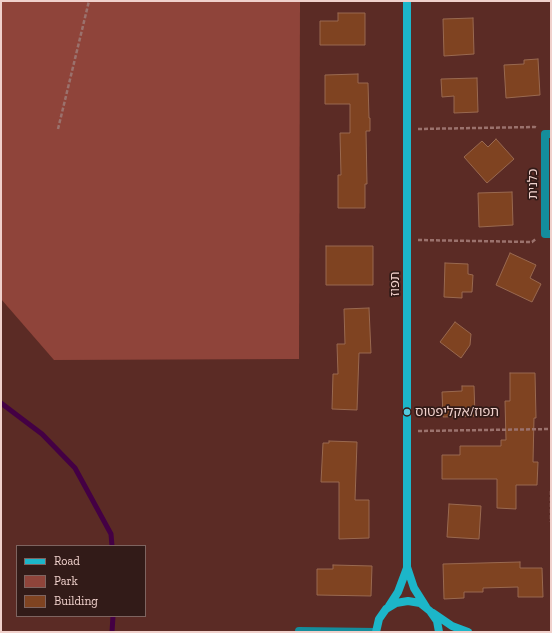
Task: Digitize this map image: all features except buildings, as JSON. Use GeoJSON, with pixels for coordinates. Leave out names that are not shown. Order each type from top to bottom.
{"type":"FeatureCollection","features":[{"type":"Feature","properties":{"kind":"street","name":"תפוז"},"geometry":{"type":"LineString","coordinates":[[407,1],[407,567],[414,588],[437,621],[439,632]]}},
{"type":"Feature","properties":{"kind":"street","name":"כלנית"},"geometry":{"type":"LineString","coordinates":[[548,134],[548,234]]}},
{"type":"Feature","properties":{"kind":"street","name":"תפוז"},"geometry":{"type":"LineString","coordinates":[[376,632],[378,619],[389,607],[398,592],[407,567]]}},
{"type":"Feature","properties":{"kind":"street"},"geometry":{"type":"LineString","coordinates":[[389,607],[396,603],[408,601],[420,603],[448,623],[468,632]]}},
{"type":"Feature","properties":{"kind":"street"},"geometry":{"type":"LineString","coordinates":[[299,632],[376,632]]}},
{"type":"Feature","properties":{"kind":"path"},"geometry":{"type":"LineString","coordinates":[[58,129],[89,1]]}},
{"type":"Feature","properties":{"kind":"path"},"geometry":{"type":"LineString","coordinates":[[407,130],[535,127],[548,134]]}},
{"type":"Feature","properties":{"kind":"path"},"geometry":{"type":"LineString","coordinates":[[407,240],[532,242],[548,234]]}},
{"type":"Feature","properties":{"kind":"path"},"geometry":{"type":"LineString","coordinates":[[407,431],[551,429]]}},
{"type":"Feature","properties":{"kind":"path"},"geometry":{"type":"LineString","coordinates":[[551,491],[551,522]]}},
{"type":"Feature","properties":{"kind":"green space"},"geometry":{"type":"Polygon","coordinates":[[[1,1],[300,1],[299,359],[54,360],[1,299],[1,1]]]}},
{"type":"Feature","properties":{"kind":"waterway"},"geometry":{"type":"LineString","coordinates":[[1,403],[42,434],[75,468],[111,534],[112,545]]}},
{"type":"Feature","properties":{"kind":"waterway"},"geometry":{"type":"LineString","coordinates":[[112,632],[113,617]]}},
{"type":"Feature","properties":{"kind":"place","name":"תפוז/אקליפטוס"},"geometry":{"type":"Point","coordinates":[407,412]}}]}
